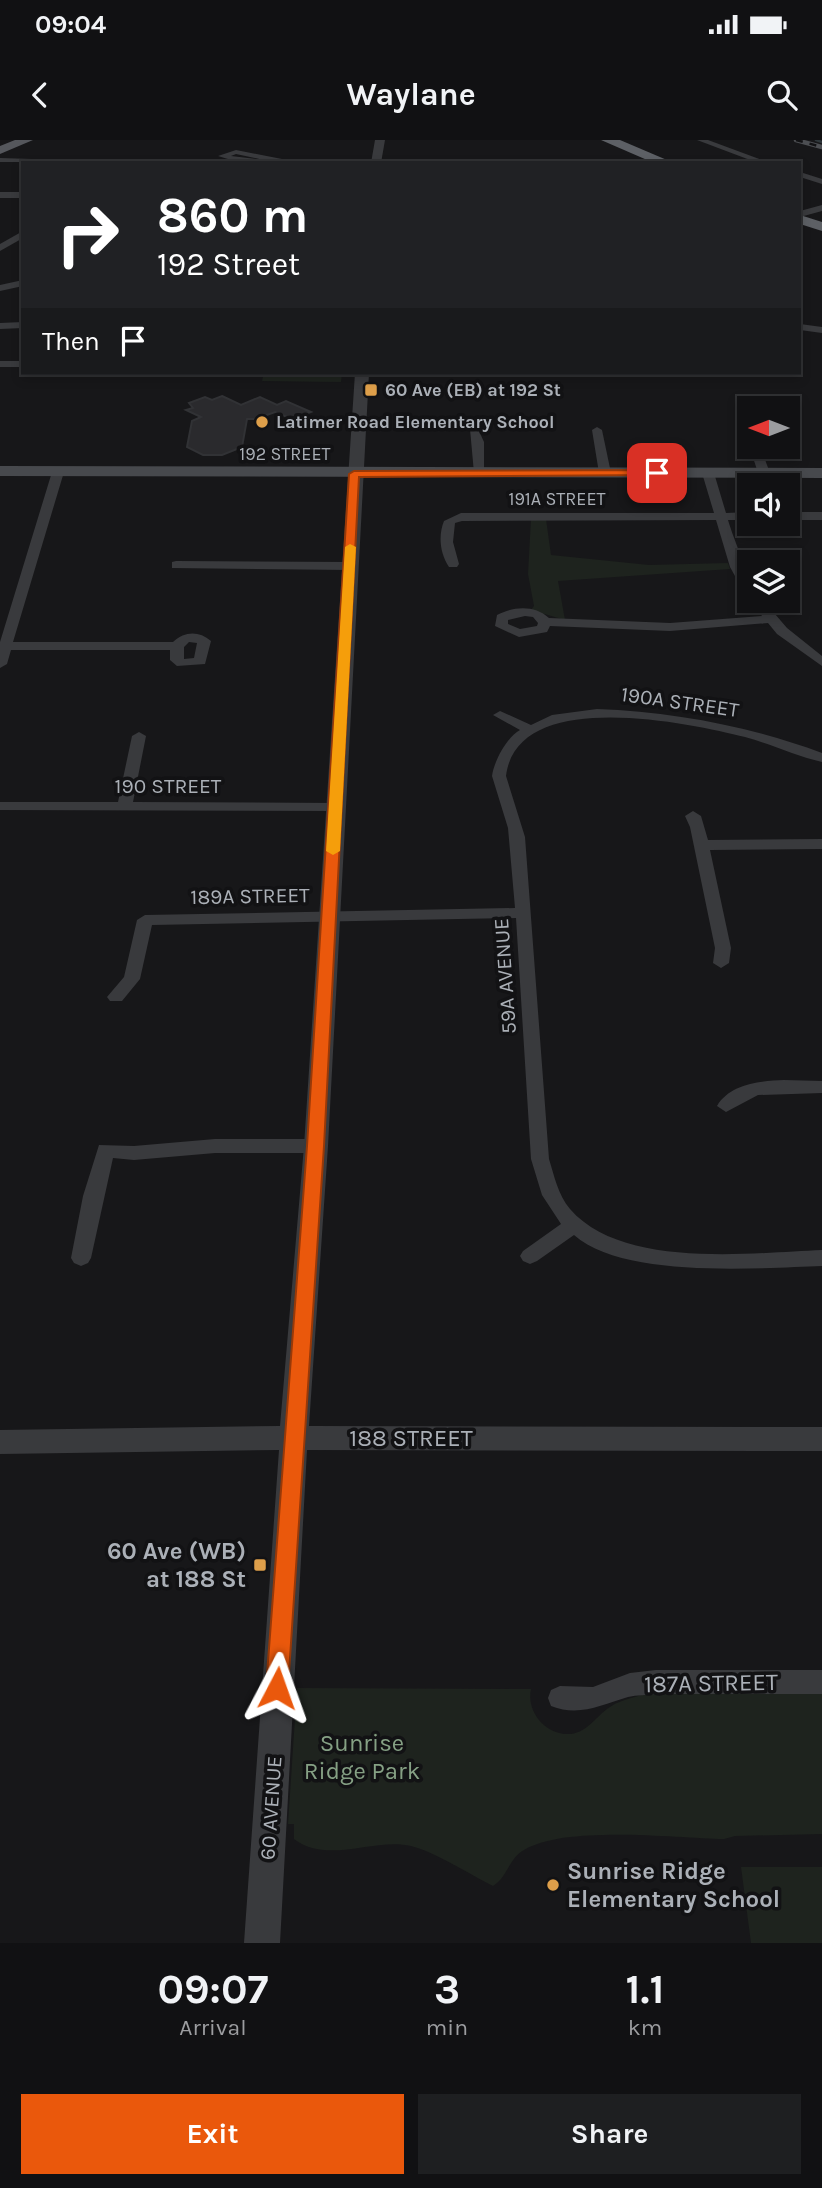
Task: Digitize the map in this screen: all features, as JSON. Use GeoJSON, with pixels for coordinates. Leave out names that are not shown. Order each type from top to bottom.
{"type":"FeatureCollection","features":[{"type":"Feature","properties":{"kind":"highway"},"geometry":{"type":"LineString","coordinates":[[594,140],[648,161]]}},
{"type":"Feature","properties":{"kind":"highway"},"geometry":{"type":"LineString","coordinates":[[608,140],[662,161]]}},
{"type":"Feature","properties":{"kind":"highway"},"geometry":{"type":"LineString","coordinates":[[810,212],[822,227]]}},
{"type":"Feature","properties":{"kind":"main road"},"geometry":{"type":"LineString","coordinates":[[2,153],[18,140]]}},
{"type":"Feature","properties":{"kind":"main road"},"geometry":{"type":"LineString","coordinates":[[2,153],[27,140]]}},
{"type":"Feature","properties":{"kind":"main road","name":"192 STREET"},"geometry":{"type":"LineString","coordinates":[[0,471],[737,473]]}},
{"type":"Feature","properties":{"kind":"main road","name":"192 STREET"},"geometry":{"type":"LineString","coordinates":[[800,473],[822,473]]}},
{"type":"Feature","properties":{"kind":"street"},"geometry":{"type":"LineString","coordinates":[[376,161],[380,140]]}},
{"type":"Feature","properties":{"kind":"street"},"geometry":{"type":"LineString","coordinates":[[701,140],[760,161]]}},
{"type":"Feature","properties":{"kind":"street"},"geometry":{"type":"LineString","coordinates":[[326,161],[327,151]]}},
{"type":"Feature","properties":{"kind":"street"},"geometry":{"type":"LineString","coordinates":[[237,161],[222,156],[236,152],[284,161]]}},
{"type":"Feature","properties":{"kind":"street"},"geometry":{"type":"LineString","coordinates":[[2,153],[57,161]]}},
{"type":"Feature","properties":{"kind":"street"},"geometry":{"type":"LineString","coordinates":[[801,174],[822,182]]}},
{"type":"Feature","properties":{"kind":"street"},"geometry":{"type":"LineString","coordinates":[[0,195],[21,195]]}},
{"type":"Feature","properties":{"kind":"street"},"geometry":{"type":"LineString","coordinates":[[0,248],[21,235]]}},
{"type":"Feature","properties":{"kind":"street"},"geometry":{"type":"LineString","coordinates":[[0,288],[21,283]]}},
{"type":"Feature","properties":{"kind":"street"},"geometry":{"type":"LineString","coordinates":[[0,326],[21,326]]}},
{"type":"Feature","properties":{"kind":"street"},"geometry":{"type":"LineString","coordinates":[[801,327],[822,330]]}},
{"type":"Feature","properties":{"kind":"street"},"geometry":{"type":"LineString","coordinates":[[0,364],[21,364]]}},
{"type":"Feature","properties":{"kind":"street","name":"60 AVENUE"},"geometry":{"type":"LineString","coordinates":[[262,1943],[293,1438],[316,1146],[362,375]]}},
{"type":"Feature","properties":{"kind":"street"},"geometry":{"type":"LineString","coordinates":[[597,430],[605,473]]}},
{"type":"Feature","properties":{"kind":"street"},"geometry":{"type":"LineString","coordinates":[[474,431],[478,442],[481,473]]}},
{"type":"Feature","properties":{"kind":"street"},"geometry":{"type":"LineString","coordinates":[[759,459],[764,473]]}},
{"type":"Feature","properties":{"kind":"street"},"geometry":{"type":"LineString","coordinates":[[0,664],[58,472]]}},
{"type":"Feature","properties":{"kind":"street"},"geometry":{"type":"LineString","coordinates":[[708,473],[737,568]]}},
{"type":"Feature","properties":{"kind":"street","name":"191A STREET"},"geometry":{"type":"LineString","coordinates":[[453,564],[449,558],[447,526],[450,521],[461,517],[737,516]]}},
{"type":"Feature","properties":{"kind":"street"},"geometry":{"type":"LineString","coordinates":[[800,516],[822,516]]}},
{"type":"Feature","properties":{"kind":"street"},"geometry":{"type":"LineString","coordinates":[[176,565],[349,566]]}},
{"type":"Feature","properties":{"kind":"street"},"geometry":{"type":"LineString","coordinates":[[766,613],[822,662]]}},
{"type":"Feature","properties":{"kind":"street"},"geometry":{"type":"LineString","coordinates":[[545,622],[670,628],[770,619]]}},
{"type":"Feature","properties":{"kind":"street"},"geometry":{"type":"LineString","coordinates":[[6,646],[177,646]]}},
{"type":"Feature","properties":{"kind":"street"},"geometry":{"type":"LineString","coordinates":[[500,715],[531,730]]}},
{"type":"Feature","properties":{"kind":"street","name":"190A STREET"},"geometry":{"type":"LineString","coordinates":[[531,730],[580,715],[653,715],[735,730],[822,758]]}},
{"type":"Feature","properties":{"kind":"street","name":"59A AVENUE"},"geometry":{"type":"LineString","coordinates":[[531,730],[514,743],[499,769],[501,787],[517,833],[540,1159],[555,1202],[574,1225]]}},
{"type":"Feature","properties":{"kind":"street"},"geometry":{"type":"LineString","coordinates":[[124,807],[139,736]]}},
{"type":"Feature","properties":{"kind":"street","name":"190 STREET"},"geometry":{"type":"LineString","coordinates":[[0,806],[336,807]]}},
{"type":"Feature","properties":{"kind":"street"},"geometry":{"type":"LineString","coordinates":[[693,816],[702,845],[723,948],[722,963]]}},
{"type":"Feature","properties":{"kind":"street"},"geometry":{"type":"LineString","coordinates":[[702,845],[822,844]]}},
{"type":"Feature","properties":{"kind":"street","name":"189A STREET"},"geometry":{"type":"LineString","coordinates":[[116,997],[132,978],[145,920],[523,913]]}},
{"type":"Feature","properties":{"kind":"street"},"geometry":{"type":"LineString","coordinates":[[726,1106],[734,1096],[749,1090],[822,1087]]}},
{"type":"Feature","properties":{"kind":"street"},"geometry":{"type":"LineString","coordinates":[[81,1258],[93,1196],[106,1150],[134,1153],[215,1146],[316,1146]]}},
{"type":"Feature","properties":{"kind":"street"},"geometry":{"type":"LineString","coordinates":[[530,1256],[574,1225],[611,1246],[646,1255],[679,1259],[822,1258]]}},
{"type":"Feature","properties":{"kind":"street","name":"188 STREET"},"geometry":{"type":"LineString","coordinates":[[0,1442],[293,1438],[822,1439]]}},
{"type":"Feature","properties":{"kind":"street","name":"187A STREET"},"geometry":{"type":"LineString","coordinates":[[560,1698],[593,1699],[630,1685],[656,1682],[822,1682]]}},
{"type":"Feature","properties":{"kind":"green space"},"geometry":{"type":"Polygon","coordinates":[[[264,375],[342,375],[341,382],[262,381],[264,375]]]}},
{"type":"Feature","properties":{"kind":"green space"},"geometry":{"type":"Polygon","coordinates":[[[531,519],[546,519],[551,555],[649,565],[728,563],[730,569],[558,581],[565,620],[531,610],[534,606],[528,574],[531,519]]]}},
{"type":"Feature","properties":{"kind":"green space","name":"Sunrise Ridge Park"},"geometry":{"type":"Polygon","coordinates":[[[297,1688],[531,1689],[530,1698],[535,1714],[546,1727],[562,1734],[577,1733],[616,1704],[654,1692],[701,1688],[822,1689],[822,1834],[735,1836],[724,1839],[621,1835],[566,1838],[542,1842],[524,1850],[493,1886],[441,1858],[411,1846],[397,1844],[322,1850],[307,1846],[294,1839],[294,1824],[288,1824],[297,1688]]]}},
{"type":"Feature","properties":{"kind":"green space"},"geometry":{"type":"Polygon","coordinates":[[[741,1867],[822,1867],[822,1943],[751,1943],[741,1867]]]}},
{"type":"Feature","properties":{"kind":"building","name":"Latimer Road Elementary School"},"geometry":{"type":"Polygon","coordinates":[[[222,396],[241,405],[260,397],[277,405],[286,401],[311,412],[292,419],[275,412],[256,419],[247,419],[242,447],[222,455],[203,455],[187,447],[192,421],[201,417],[186,410],[193,408],[189,403],[205,397],[212,400],[222,396]]]}},
{"type":"Feature","properties":{"kind":"waterway"},"geometry":{"type":"LineString","coordinates":[[816,140],[822,142]]}},
{"type":"Feature","properties":{"kind":"railway"},"geometry":{"type":"LineString","coordinates":[[796,140],[822,147]]}},
{"type":"Feature","properties":{"kind":"slow traffic"},"geometry":{"type":"LineString","coordinates":[[333,851],[350,547]]}},
{"type":"Feature","properties":{"kind":"place","name":"60 Ave (EB) at 192 St"},"geometry":{"type":"Point","coordinates":[371,390]}},
{"type":"Feature","properties":{"kind":"place","name":"Latimer Road Elementary School"},"geometry":{"type":"Point","coordinates":[262,422]}},
{"type":"Feature","properties":{"kind":"place","name":"60 Ave (WB) at 188 St"},"geometry":{"type":"Point","coordinates":[260,1565]}},
{"type":"Feature","properties":{"kind":"place","name":"Sunrise Ridge Elementary School"},"geometry":{"type":"Point","coordinates":[553,1885]}},
{"type":"Feature","properties":{"kind":"route"},"geometry":{"type":"LineString","coordinates":[[277,1688],[316,1146],[354,474],[657,473]]}}]}
